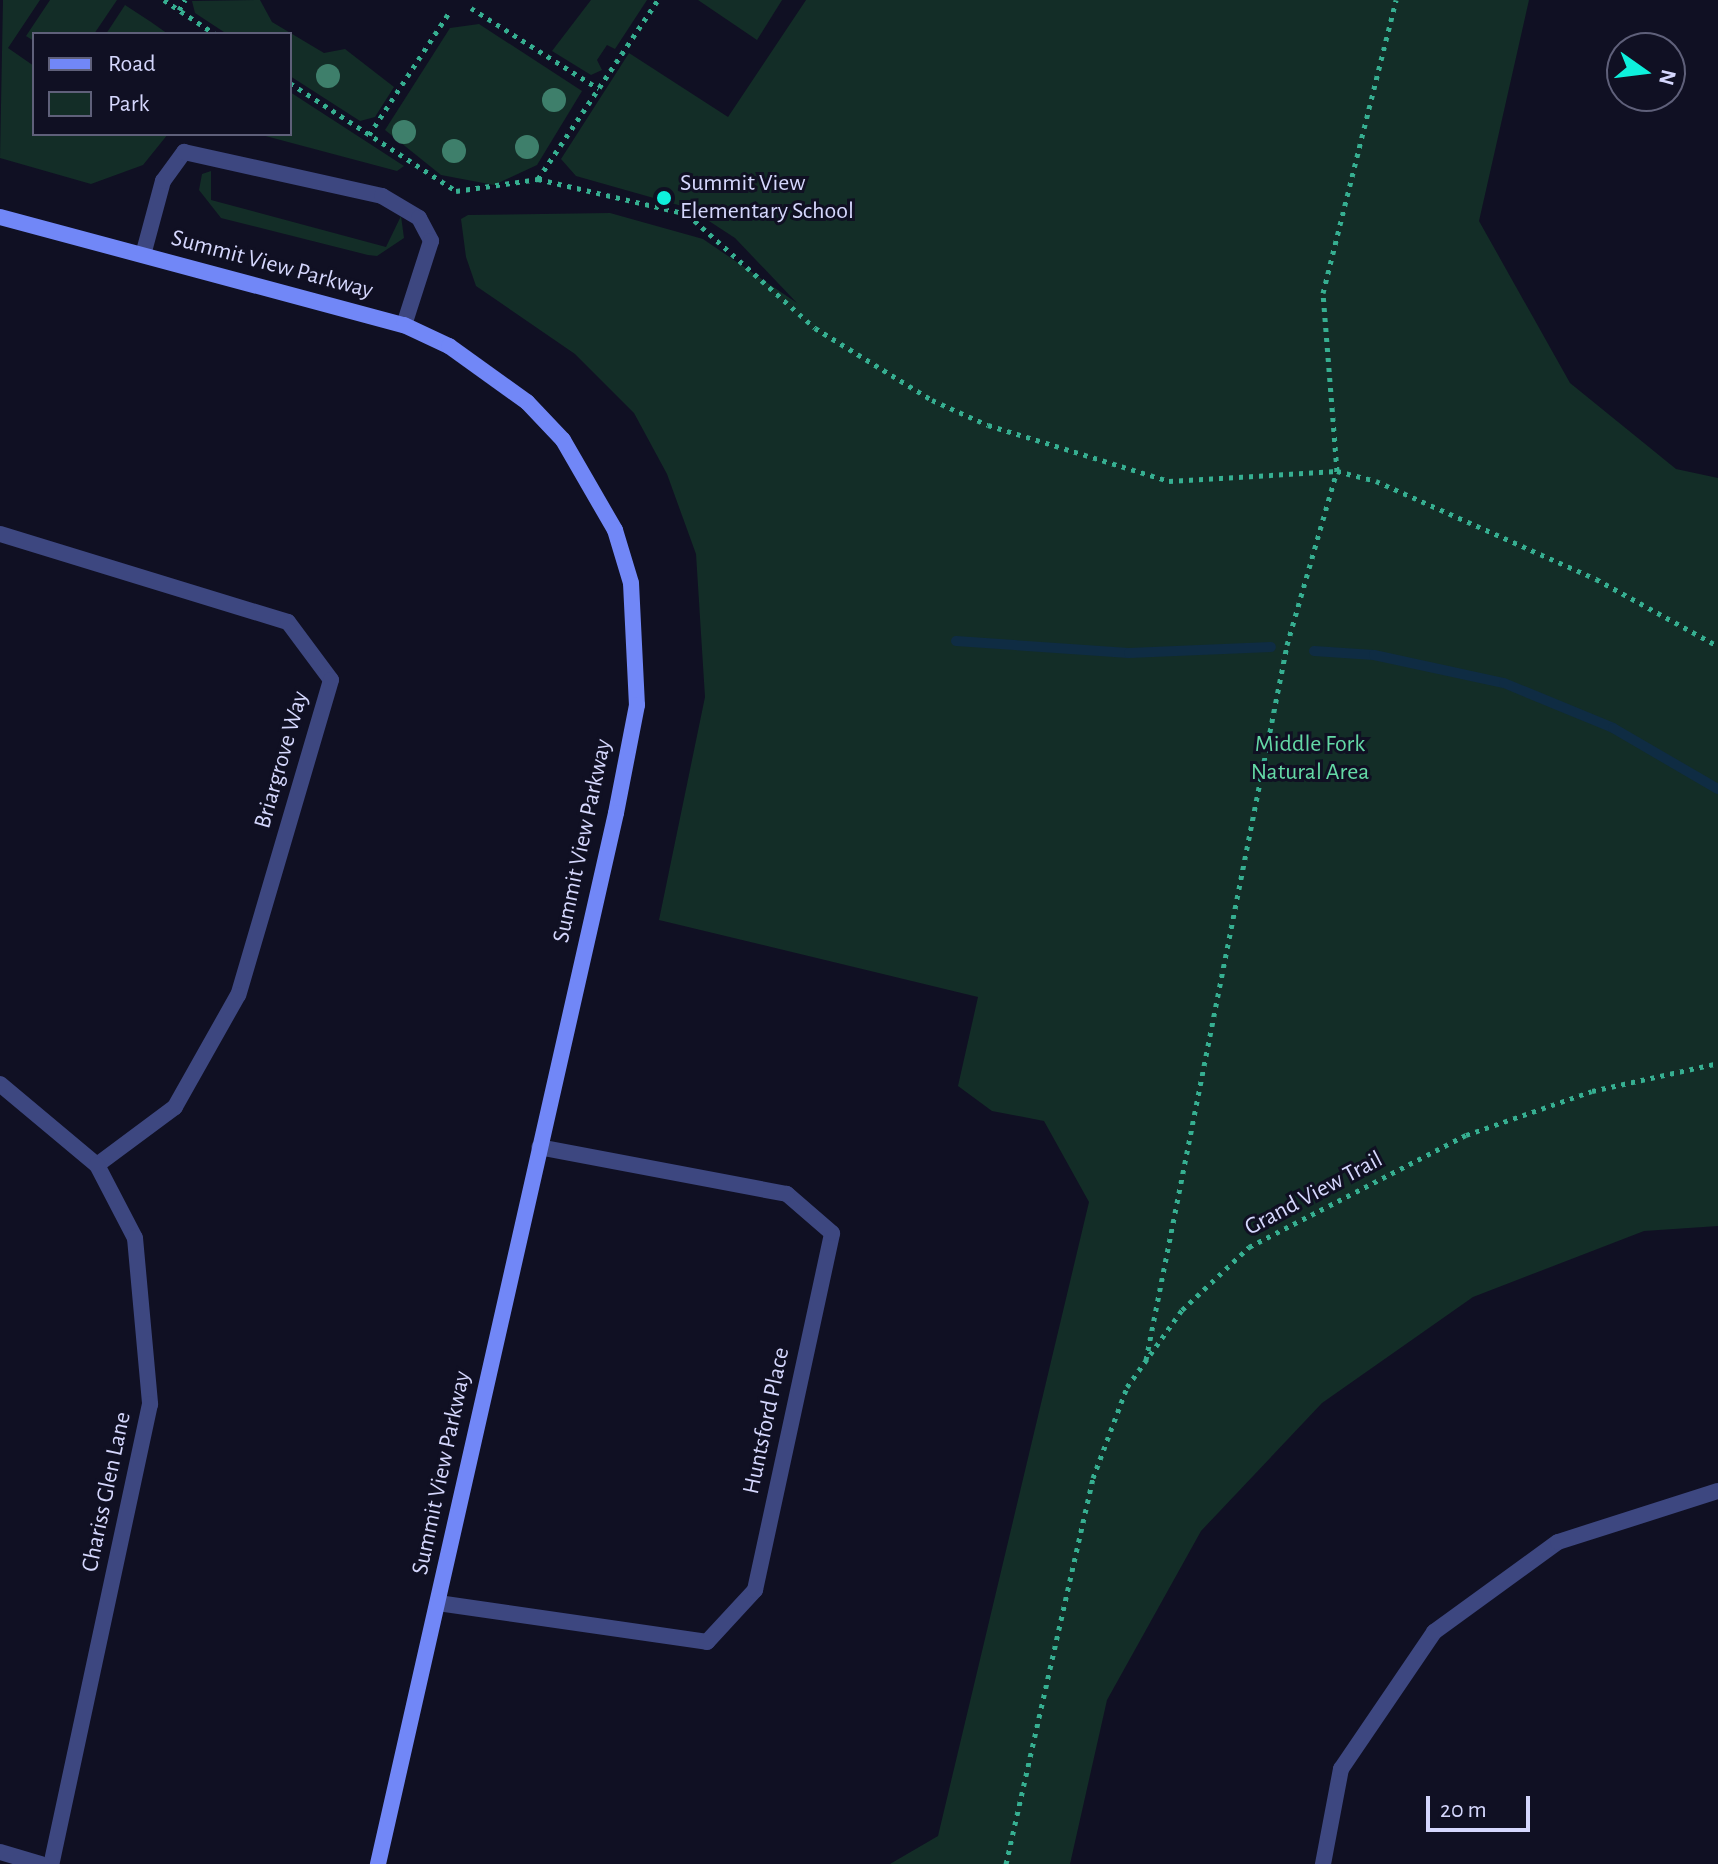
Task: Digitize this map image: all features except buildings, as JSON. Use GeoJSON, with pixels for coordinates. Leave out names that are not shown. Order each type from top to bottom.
{"type":"FeatureCollection","features":[{"type":"Feature","properties":{"kind":"street"},"geometry":{"type":"LineString","coordinates":[[143,255],[163,181],[184,152],[382,196],[419,218],[431,241],[404,325]]}},
{"type":"Feature","properties":{"kind":"street","name":"Summit View Parkway"},"geometry":{"type":"LineString","coordinates":[[0,217],[404,325],[489,370],[563,440],[615,530],[631,583],[637,705],[378,1864]]}},
{"type":"Feature","properties":{"kind":"street","name":"Briargrove Way"},"geometry":{"type":"LineString","coordinates":[[0,534],[288,622],[331,680],[238,995],[175,1107],[97,1165]]}},
{"type":"Feature","properties":{"kind":"street","name":"Chariss Glen Lane"},"geometry":{"type":"LineString","coordinates":[[0,1084],[97,1165],[135,1238],[150,1404],[51,1864]]}},
{"type":"Feature","properties":{"kind":"street","name":"Huntsford Place"},"geometry":{"type":"LineString","coordinates":[[438,1603],[707,1642],[755,1590],[832,1233],[787,1194],[539,1147]]}},
{"type":"Feature","properties":{"kind":"street"},"geometry":{"type":"LineString","coordinates":[[1323,1864],[1341,1769],[1434,1632],[1558,1542],[1718,1491]]}},
{"type":"Feature","properties":{"kind":"street"},"geometry":{"type":"LineString","coordinates":[[0,1852],[41,1864]]}},
{"type":"Feature","properties":{"kind":"path"},"geometry":{"type":"LineString","coordinates":[[164,0],[212,32]]}},
{"type":"Feature","properties":{"kind":"path"},"geometry":{"type":"LineString","coordinates":[[179,10],[185,0]]}},
{"type":"Feature","properties":{"kind":"path"},"geometry":{"type":"LineString","coordinates":[[538,179],[658,0]]}},
{"type":"Feature","properties":{"kind":"path"},"geometry":{"type":"LineString","coordinates":[[1146,1360],[1287,645],[1337,471],[1323,293],[1396,0]]}},
{"type":"Feature","properties":{"kind":"path"},"geometry":{"type":"LineString","coordinates":[[471,8],[599,89]]}},
{"type":"Feature","properties":{"kind":"path"},"geometry":{"type":"LineString","coordinates":[[369,135],[450,11]]}},
{"type":"Feature","properties":{"kind":"path"},"geometry":{"type":"LineString","coordinates":[[292,84],[456,191],[538,179],[687,214],[815,328],[932,400],[1017,435],[1169,481],[1337,471],[1501,533],[1718,646]]}},
{"type":"Feature","properties":{"kind":"path","name":"Grand View Trail"},"geometry":{"type":"LineString","coordinates":[[1006,1864],[1093,1478],[1127,1387],[1182,1310],[1249,1247],[1466,1135],[1592,1091],[1718,1063]]}},
{"type":"Feature","properties":{"kind":"green space"},"geometry":{"type":"Polygon","coordinates":[[[3,0],[40,0],[8,48],[32,65],[32,136],[166,136],[143,165],[91,184],[0,158],[3,0]]]}},
{"type":"Feature","properties":{"kind":"green space"},"geometry":{"type":"Polygon","coordinates":[[[50,0],[117,0],[95,32],[32,32],[32,40],[26,36],[50,0]]]}},
{"type":"Feature","properties":{"kind":"green space"},"geometry":{"type":"Polygon","coordinates":[[[260,0],[272,22],[289,32],[224,32],[195,13],[192,1],[260,0]]]}},
{"type":"Feature","properties":{"kind":"green space"},"geometry":{"type":"Polygon","coordinates":[[[591,0],[647,0],[615,49],[607,45],[597,60],[602,70],[591,75],[552,51],[591,0]]]}},
{"type":"Feature","properties":{"kind":"green space"},"geometry":{"type":"Polygon","coordinates":[[[698,0],[782,0],[757,40],[698,0]]]}},
{"type":"Feature","properties":{"kind":"green space","name":"Middle Fork Natural Area"},"geometry":{"type":"Polygon","coordinates":[[[806,0],[1529,0],[1479,221],[1570,383],[1676,469],[1718,478],[1718,1226],[1644,1231],[1473,1297],[1322,1403],[1201,1531],[1107,1700],[1070,1864],[890,1864],[938,1836],[1089,1202],[1044,1121],[992,1111],[958,1086],[978,997],[659,920],[705,697],[696,554],[667,474],[634,413],[575,354],[476,286],[466,257],[461,219],[468,215],[610,213],[703,239],[797,303],[735,238],[689,208],[576,176],[561,159],[629,53],[728,117],[806,0]]]}},
{"type":"Feature","properties":{"kind":"green space"},"geometry":{"type":"Polygon","coordinates":[[[125,5],[165,32],[107,32],[125,5]]]}},
{"type":"Feature","properties":{"kind":"green space"},"geometry":{"type":"Polygon","coordinates":[[[479,24],[582,91],[537,165],[494,185],[441,175],[385,130],[450,28],[479,24]]]}},
{"type":"Feature","properties":{"kind":"green space"},"geometry":{"type":"Polygon","coordinates":[[[292,34],[324,53],[345,49],[394,87],[375,117],[360,121],[292,77],[292,34]]]}},
{"type":"Feature","properties":{"kind":"green space"},"geometry":{"type":"Polygon","coordinates":[[[292,93],[404,166],[397,171],[266,136],[292,136],[292,93]]]}},
{"type":"Feature","properties":{"kind":"green space"},"geometry":{"type":"Polygon","coordinates":[[[211,171],[211,200],[386,247],[401,216],[404,238],[377,256],[221,218],[199,190],[202,174],[211,171]]]}},
{"type":"Feature","properties":{"kind":"waterway"},"geometry":{"type":"LineString","coordinates":[[956,641],[1129,653],[1271,647]]}},
{"type":"Feature","properties":{"kind":"waterway"},"geometry":{"type":"LineString","coordinates":[[1314,651],[1374,655],[1504,683],[1613,728],[1718,789]]}},
{"type":"Feature","properties":{"kind":"place","name":"Summit View Elementary School"},"geometry":{"type":"Point","coordinates":[664,198]}}]}
